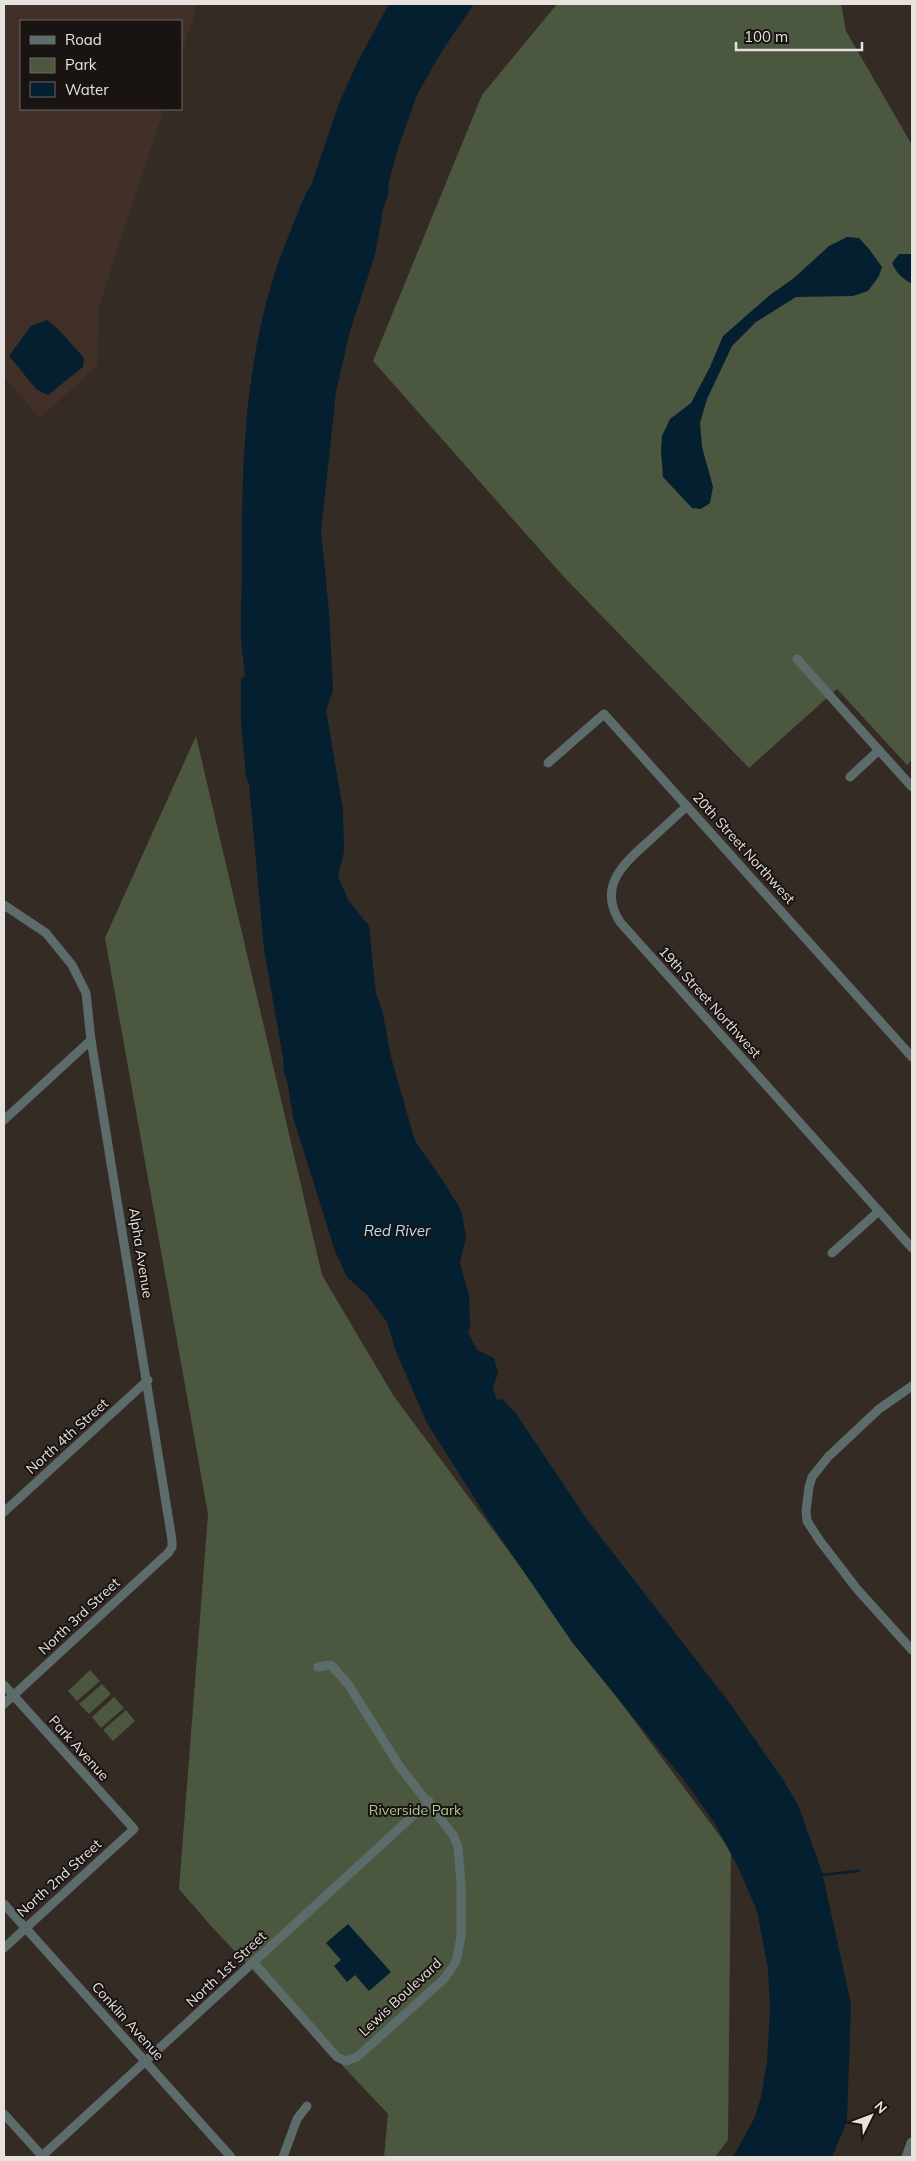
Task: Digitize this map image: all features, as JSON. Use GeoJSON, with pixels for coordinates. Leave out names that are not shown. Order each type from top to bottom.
{"type":"FeatureCollection","features":[{"type":"Feature","properties":{"kind":"street"},"geometry":{"type":"LineString","coordinates":[[797,659],[912,787]]}},
{"type":"Feature","properties":{"kind":"street","name":"20th Street Northwest"},"geometry":{"type":"LineString","coordinates":[[548,763],[604,714],[912,1057]]}},
{"type":"Feature","properties":{"kind":"street"},"geometry":{"type":"LineString","coordinates":[[850,777],[879,750]]}},
{"type":"Feature","properties":{"kind":"street","name":"19th Street Northwest"},"geometry":{"type":"LineString","coordinates":[[687,806],[628,861],[618,873],[611,896],[614,913],[912,1248]]}},
{"type":"Feature","properties":{"kind":"street","name":"Alpha Avenue"},"geometry":{"type":"LineString","coordinates":[[4,905],[46,933],[72,966],[86,993],[91,1040],[148,1380],[172,1548]]}},
{"type":"Feature","properties":{"kind":"street"},"geometry":{"type":"LineString","coordinates":[[4,1120],[91,1040]]}},
{"type":"Feature","properties":{"kind":"street"},"geometry":{"type":"LineString","coordinates":[[832,1253],[879,1210]]}},
{"type":"Feature","properties":{"kind":"street","name":"North 4th Street"},"geometry":{"type":"LineString","coordinates":[[4,1512],[148,1380]]}},
{"type":"Feature","properties":{"kind":"street"},"geometry":{"type":"LineString","coordinates":[[912,1386],[879,1409],[828,1458],[812,1477],[806,1511],[807,1521],[820,1541],[857,1588],[912,1650]]}},
{"type":"Feature","properties":{"kind":"street","name":"North 3rd Street"},"geometry":{"type":"LineString","coordinates":[[4,1704],[172,1548]]}},
{"type":"Feature","properties":{"kind":"street","name":"Lewis Boulevard"},"geometry":{"type":"LineString","coordinates":[[253,1962],[337,2057],[346,2062],[357,2057],[444,1979],[456,1962],[459,1951],[461,1882],[458,1847],[453,1834],[429,1801],[400,1767],[344,1679],[330,1665],[318,1667]]}},
{"type":"Feature","properties":{"kind":"street","name":"Park Avenue"},"geometry":{"type":"LineString","coordinates":[[4,1685],[134,1830]]}},
{"type":"Feature","properties":{"kind":"street","name":"North 1st Street"},"geometry":{"type":"LineString","coordinates":[[42,2157],[429,1801]]}},
{"type":"Feature","properties":{"kind":"street","name":"North 2nd Street"},"geometry":{"type":"LineString","coordinates":[[4,1948],[134,1830]]}},
{"type":"Feature","properties":{"kind":"street","name":"Conklin Avenue"},"geometry":{"type":"LineString","coordinates":[[4,1904],[231,2157]]}},
{"type":"Feature","properties":{"kind":"street"},"geometry":{"type":"LineString","coordinates":[[283,2157],[297,2119],[307,2106]]}},
{"type":"Feature","properties":{"kind":"street"},"geometry":{"type":"LineString","coordinates":[[4,2114],[42,2157]]}},
{"type":"Feature","properties":{"kind":"street"},"geometry":{"type":"LineString","coordinates":[[907,2157],[912,2143]]}},
{"type":"Feature","properties":{"kind":"shaded area"},"geometry":{"type":"Polygon","coordinates":[[[4,4],[198,4],[182,52],[182,20],[20,20],[20,110],[164,110],[99,306],[97,366],[40,418],[4,377],[4,4]]]}},
{"type":"Feature","properties":{"kind":"green space"},"geometry":{"type":"Polygon","coordinates":[[[557,4],[841,4],[846,31],[912,145],[912,760],[907,765],[837,689],[749,768],[564,577],[373,361],[482,95],[557,4]]]}},
{"type":"Feature","properties":{"kind":"green space","name":"Riverside Park"},"geometry":{"type":"Polygon","coordinates":[[[196,736],[322,1275],[393,1395],[731,1851],[728,2140],[715,2157],[384,2157],[388,2114],[211,1926],[179,1889],[208,1514],[105,938],[196,736]]]}},
{"type":"Feature","properties":{"kind":"green space"},"geometry":{"type":"Polygon","coordinates":[[[90,1670],[100,1681],[77,1701],[68,1691],[90,1670]]]}},
{"type":"Feature","properties":{"kind":"green space"},"geometry":{"type":"Polygon","coordinates":[[[102,1684],[111,1694],[89,1714],[79,1704],[102,1684]]]}},
{"type":"Feature","properties":{"kind":"green space"},"geometry":{"type":"Polygon","coordinates":[[[114,1697],[124,1708],[101,1728],[92,1717],[114,1697]]]}},
{"type":"Feature","properties":{"kind":"green space"},"geometry":{"type":"Polygon","coordinates":[[[126,1710],[135,1721],[113,1741],[103,1730],[126,1710]]]}},
{"type":"Feature","properties":{"kind":"water","name":"Red River"},"geometry":{"type":"Polygon","coordinates":[[[389,4],[474,4],[440,54],[417,95],[398,148],[389,181],[388,195],[383,210],[375,255],[350,331],[336,392],[321,530],[329,611],[333,690],[326,710],[343,810],[344,852],[338,876],[348,900],[369,926],[376,994],[382,1009],[391,1057],[415,1141],[461,1210],[466,1237],[460,1263],[469,1295],[470,1328],[468,1333],[477,1350],[494,1358],[498,1373],[493,1388],[497,1400],[502,1399],[515,1412],[586,1518],[728,1701],[782,1778],[798,1805],[822,1872],[851,2004],[847,2121],[832,2157],[733,2157],[755,2117],[761,2097],[767,2061],[770,2009],[768,1968],[757,1911],[739,1869],[714,1822],[684,1780],[572,1642],[489,1521],[427,1423],[395,1349],[387,1322],[367,1295],[347,1277],[335,1251],[293,1117],[264,949],[249,784],[246,776],[241,722],[241,680],[245,675],[241,623],[245,437],[255,352],[264,310],[276,270],[300,206],[311,186],[339,103],[358,61],[389,4]]]}},
{"type":"Feature","properties":{"kind":"water"},"geometry":{"type":"Polygon","coordinates":[[[847,237],[859,238],[869,249],[882,267],[879,276],[868,291],[853,296],[796,297],[756,322],[732,346],[707,399],[700,423],[702,447],[713,487],[710,503],[701,509],[692,508],[663,477],[662,436],[670,419],[691,403],[710,367],[723,336],[770,295],[794,278],[829,246],[847,237]]]}},
{"type":"Feature","properties":{"kind":"water"},"geometry":{"type":"Polygon","coordinates":[[[899,254],[912,254],[912,284],[900,275],[892,263],[899,254]]]}},
{"type":"Feature","properties":{"kind":"water"},"geometry":{"type":"Polygon","coordinates":[[[47,320],[59,330],[84,358],[83,367],[48,395],[37,390],[9,356],[31,326],[47,320]]]}},
{"type":"Feature","properties":{"kind":"water"},"geometry":{"type":"Polygon","coordinates":[[[348,1924],[391,1972],[369,1991],[355,1975],[347,1982],[334,1966],[341,1960],[326,1943],[348,1924]]]}},
{"type":"Feature","properties":{"kind":"waterway"},"geometry":{"type":"LineString","coordinates":[[821,1875],[859,1871]]}}]}
